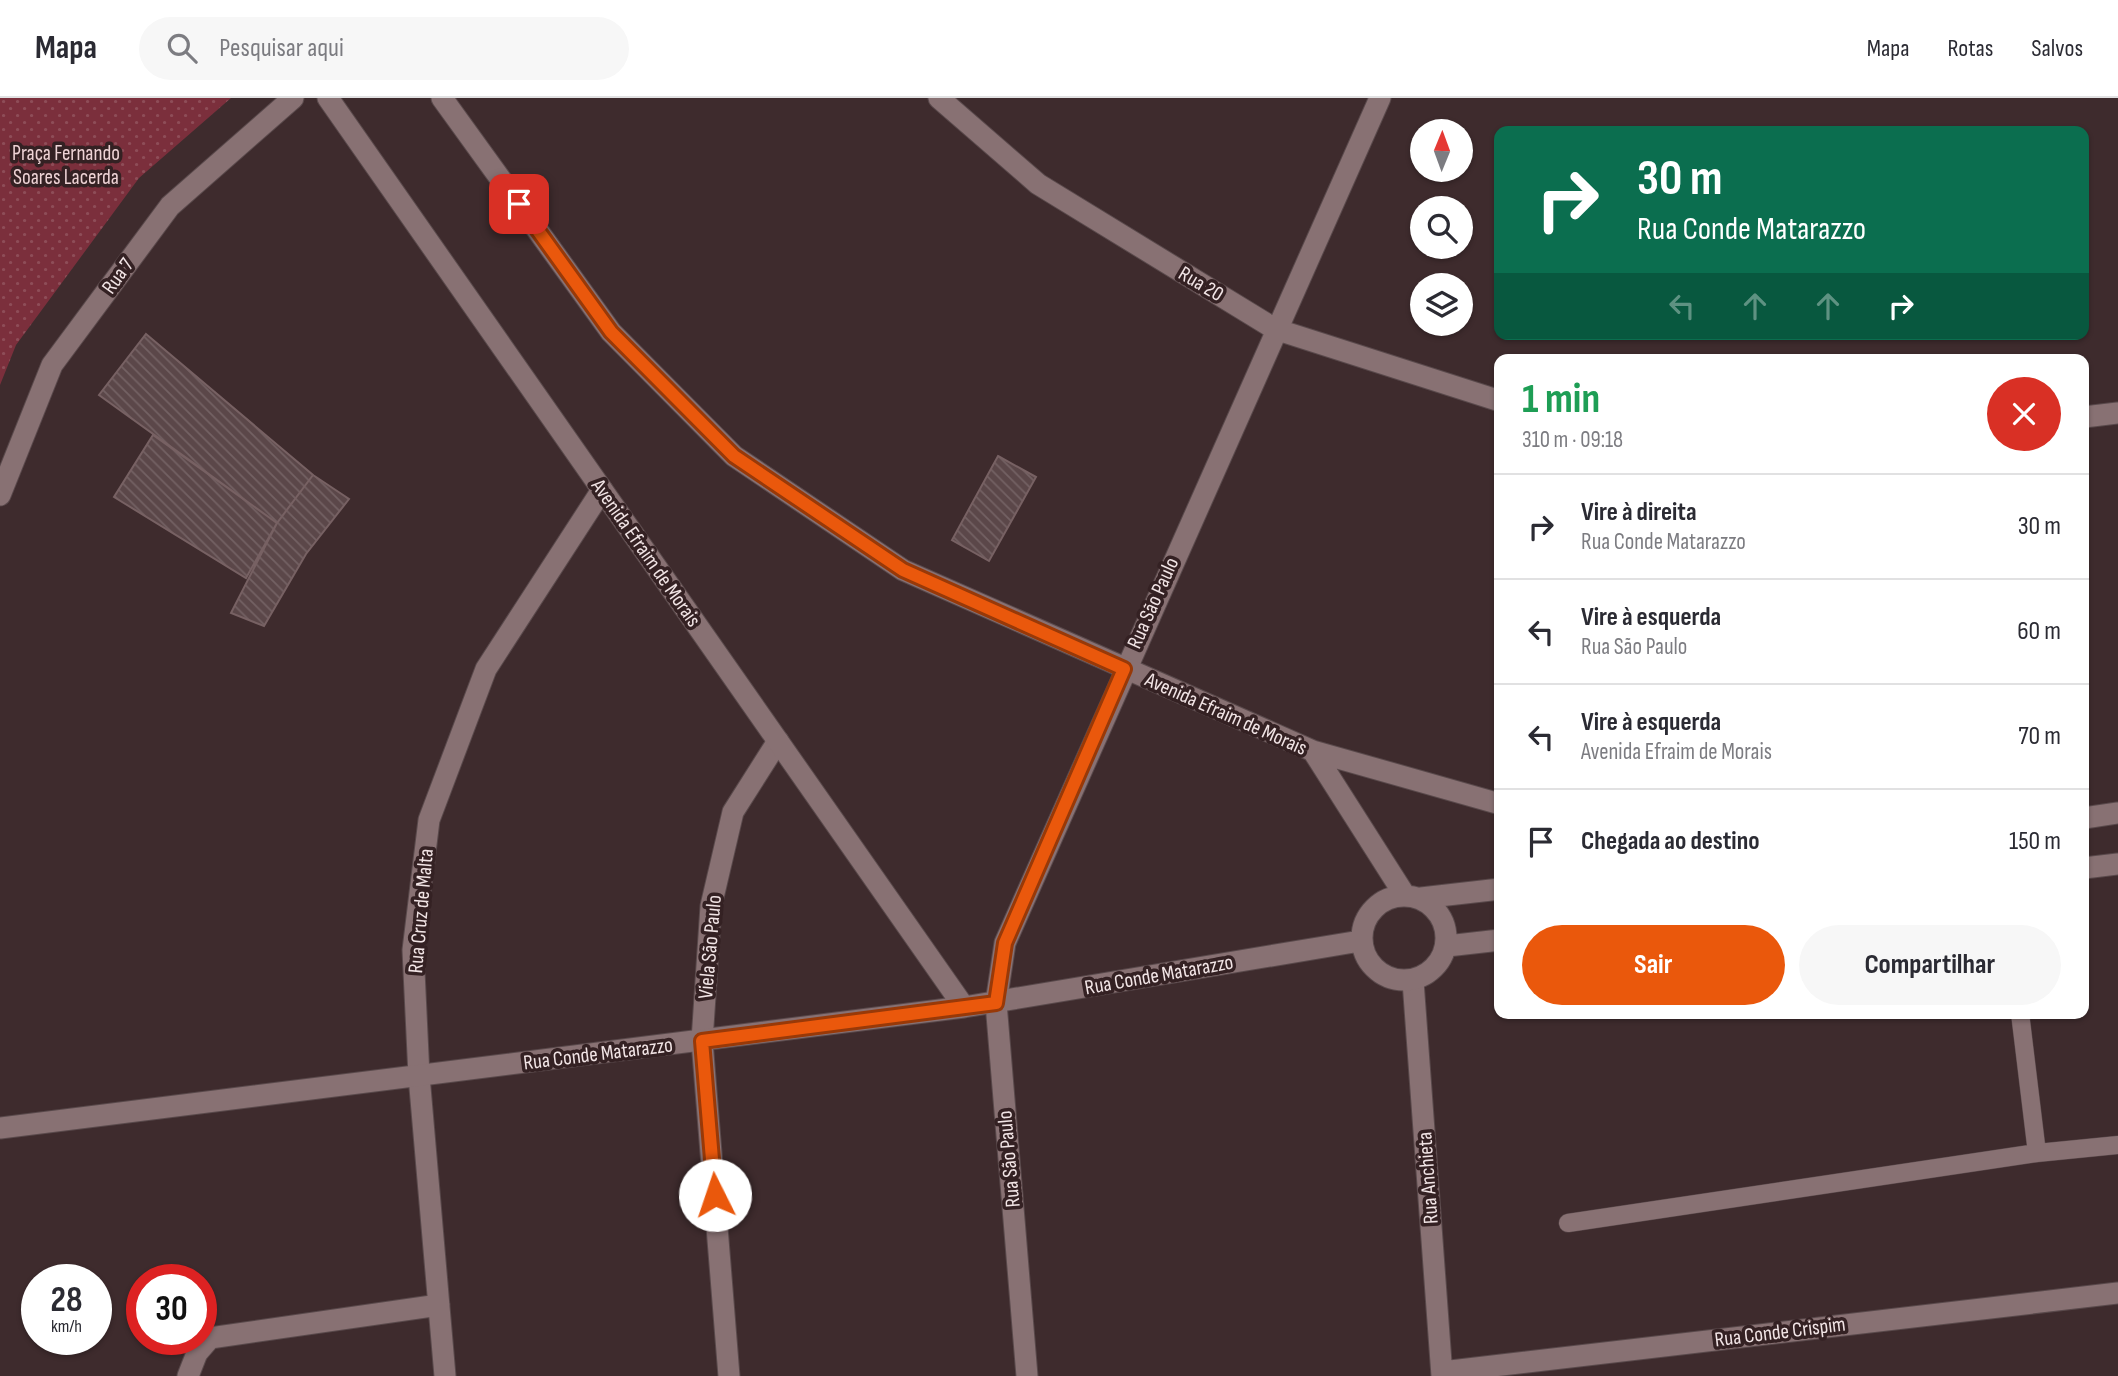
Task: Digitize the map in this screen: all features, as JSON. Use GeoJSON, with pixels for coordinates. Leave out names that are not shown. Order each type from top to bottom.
{"type":"FeatureCollection","features":[{"type":"Feature","properties":{"kind":"street","name":"Rua 7"},"geometry":{"type":"LineString","coordinates":[[0,495],[52,365],[170,206],[293,98]]}},
{"type":"Feature","properties":{"kind":"street","name":"Avenida Efraim de Morais"},"geometry":{"type":"LineString","coordinates":[[328,98],[964,1007]]}},
{"type":"Feature","properties":{"kind":"street","name":"Avenida Efraim de Morais"},"geometry":{"type":"LineString","coordinates":[[442,98],[611,332],[734,456],[903,570],[1313,751],[1412,896]]}},
{"type":"Feature","properties":{"kind":"street","name":"Rua 20"},"geometry":{"type":"LineString","coordinates":[[939,98],[1038,184],[1276,329],[1494,399]]}},
{"type":"Feature","properties":{"kind":"street","name":"Rua São Paulo"},"geometry":{"type":"LineString","coordinates":[[1027,1376],[996,1003],[1005,943],[1124,669],[1380,98]]}},
{"type":"Feature","properties":{"kind":"street"},"geometry":{"type":"LineString","coordinates":[[2089,416],[2118,414]]}},
{"type":"Feature","properties":{"kind":"street","name":"Rua Cruz de Malta"},"geometry":{"type":"LineString","coordinates":[[445,1376],[419,1076],[413,950],[429,820],[486,669],[602,490]]}},
{"type":"Feature","properties":{"kind":"street","name":"Viela São Paulo"},"geometry":{"type":"LineString","coordinates":[[729,1376],[702,1041],[711,906],[733,812],[778,741]]}},
{"type":"Feature","properties":{"kind":"street"},"geometry":{"type":"LineString","coordinates":[[1313,751],[1494,802]]}},
{"type":"Feature","properties":{"kind":"street"},"geometry":{"type":"LineString","coordinates":[[2089,817],[2118,813]]}},
{"type":"Feature","properties":{"kind":"street"},"geometry":{"type":"LineString","coordinates":[[2089,867],[2118,864]]}},
{"type":"Feature","properties":{"kind":"street"},"geometry":{"type":"LineString","coordinates":[[1412,896],[1446,924],[1447,946],[1431,969],[1413,981],[1382,975],[1369,965],[1360,941],[1366,917],[1382,900],[1412,896],[1494,889]]}},
{"type":"Feature","properties":{"kind":"street","name":"Rua Conde Matarazzo"},"geometry":{"type":"LineString","coordinates":[[0,1128],[996,1003],[1360,941]]}},
{"type":"Feature","properties":{"kind":"street"},"geometry":{"type":"LineString","coordinates":[[1447,946],[1494,941]]}},
{"type":"Feature","properties":{"kind":"street","name":"Rua Anchieta"},"geometry":{"type":"LineString","coordinates":[[1413,981],[1442,1374]]}},
{"type":"Feature","properties":{"kind":"street","name":"Rua Conde Crispim"},"geometry":{"type":"LineString","coordinates":[[1442,1374],[2118,1293]]}},
{"type":"Feature","properties":{"kind":"street"},"geometry":{"type":"LineString","coordinates":[[188,1376],[197,1353],[210,1338],[439,1305]]}},
{"type":"Feature","properties":{"kind":"lane"},"geometry":{"type":"LineString","coordinates":[[2021,1019],[2037,1153]]}},
{"type":"Feature","properties":{"kind":"lane"},"geometry":{"type":"LineString","coordinates":[[1568,1223],[2037,1153],[2118,1145]]}},
{"type":"Feature","properties":{"kind":"green space","name":"Praça Fernando Soares Lacerda"},"geometry":{"type":"Polygon","coordinates":[[[0,98],[231,98],[139,178],[16,345],[0,385],[0,98]]]}},
{"type":"Feature","properties":{"kind":"building"},"geometry":{"type":"Polygon","coordinates":[[[146,334],[313,475],[277,523],[99,395],[146,334]]]}},
{"type":"Feature","properties":{"kind":"building"},"geometry":{"type":"Polygon","coordinates":[[[153,435],[277,523],[246,578],[114,497],[153,435]]]}},
{"type":"Feature","properties":{"kind":"building"},"geometry":{"type":"Polygon","coordinates":[[[998,456],[1036,477],[989,561],[952,540],[998,456]]]}},
{"type":"Feature","properties":{"kind":"building"},"geometry":{"type":"Polygon","coordinates":[[[313,475],[349,499],[306,554],[264,626],[231,613],[277,523],[313,475]]]}},
{"type":"Feature","properties":{"kind":"route"},"geometry":{"type":"LineString","coordinates":[[519,204],[611,332],[734,456],[903,570],[1124,669],[1005,943],[996,1003],[702,1041],[715,1195]]}}]}
